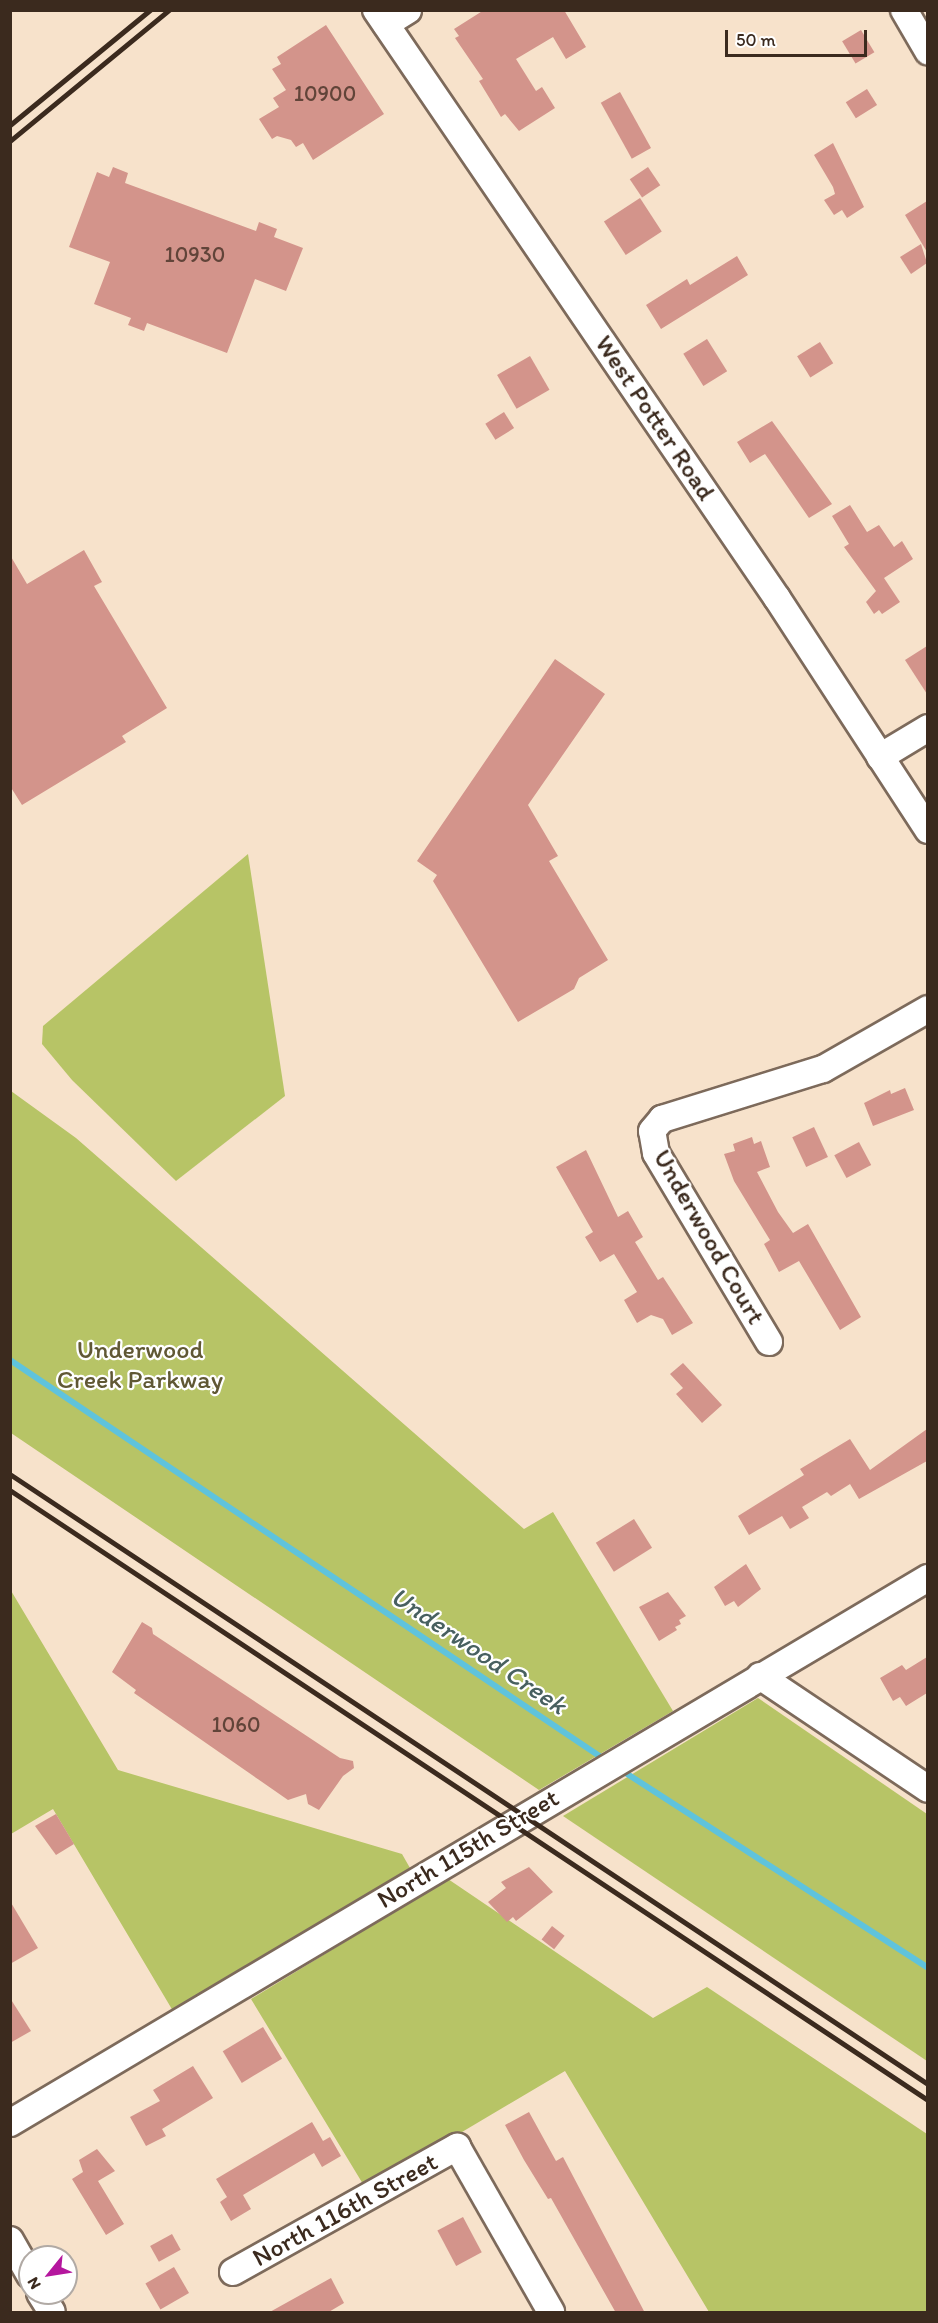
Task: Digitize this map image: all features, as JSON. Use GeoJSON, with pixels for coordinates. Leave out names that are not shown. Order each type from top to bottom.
{"type":"FeatureCollection","features":[{"type":"Feature","properties":{"kind":"street"},"geometry":{"type":"LineString","coordinates":[[381,17],[408,10]]}},
{"type":"Feature","properties":{"kind":"street"},"geometry":{"type":"LineString","coordinates":[[904,10],[927,51]]}},
{"type":"Feature","properties":{"kind":"street","name":"West Potter Road"},"geometry":{"type":"LineString","coordinates":[[381,17],[777,598],[927,830]]}},
{"type":"Feature","properties":{"kind":"street"},"geometry":{"type":"LineString","coordinates":[[880,757],[927,728]]}},
{"type":"Feature","properties":{"kind":"street","name":"Underwood Court"},"geometry":{"type":"LineString","coordinates":[[769,1342],[656,1153],[652,1131],[662,1119],[823,1069],[927,1009]]}},
{"type":"Feature","properties":{"kind":"street","name":"North 115th Street"},"geometry":{"type":"LineString","coordinates":[[10,2123],[592,1775],[927,1578]]}},
{"type":"Feature","properties":{"kind":"street"},"geometry":{"type":"LineString","coordinates":[[760,1676],[927,1789]]}},
{"type":"Feature","properties":{"kind":"street","name":"North 116th Street"},"geometry":{"type":"LineString","coordinates":[[233,2272],[457,2147],[551,2313]]}},
{"type":"Feature","properties":{"kind":"street"},"geometry":{"type":"LineString","coordinates":[[10,2240],[18,2254]]}},
{"type":"Feature","properties":{"kind":"green space"},"geometry":{"type":"Polygon","coordinates":[[[248,854],[285,1096],[176,1181],[72,1080],[42,1044],[43,1026],[248,854]]]}},
{"type":"Feature","properties":{"kind":"green space","name":"Underwood Creek Parkway"},"geometry":{"type":"Polygon","coordinates":[[[11,1091],[76,1138],[524,1529],[553,1512],[673,1711],[539,1790],[11,1433],[11,1091]]]}},
{"type":"Feature","properties":{"kind":"green space"},"geometry":{"type":"Polygon","coordinates":[[[10,1589],[118,1770],[402,1854],[410,1868],[173,2011],[53,1809],[11,1834],[10,1589]]]}},
{"type":"Feature","properties":{"kind":"green space"},"geometry":{"type":"Polygon","coordinates":[[[758,1698],[927,1814],[927,2061],[563,1816],[758,1698]]]}},
{"type":"Feature","properties":{"kind":"green space"},"geometry":{"type":"Polygon","coordinates":[[[448,1879],[653,2018],[707,1987],[927,2134],[927,2312],[709,2312],[565,2071],[366,2189],[251,1999],[448,1879]]]}},
{"type":"Feature","properties":{"kind":"building"},"geometry":{"type":"Polygon","coordinates":[[[484,10],[564,10],[586,47],[566,59],[553,37],[516,59],[536,91],[542,87],[555,108],[519,131],[505,114],[501,117],[479,81],[483,79],[455,38],[459,36],[454,29],[484,10]]]}},
{"type":"Feature","properties":{"kind":"building"},"geometry":{"type":"Polygon","coordinates":[[[326,25],[384,114],[313,160],[303,143],[296,147],[291,140],[277,136],[272,139],[259,119],[279,107],[273,98],[286,90],[272,69],[281,64],[277,57],[326,25]]]}},
{"type":"Feature","properties":{"kind":"building"},"geometry":{"type":"Polygon","coordinates":[[[861,30],[874,52],[856,64],[842,41],[861,30]]]}},
{"type":"Feature","properties":{"kind":"building"},"geometry":{"type":"Polygon","coordinates":[[[867,89],[877,105],[856,118],[846,102],[867,89]]]}},
{"type":"Feature","properties":{"kind":"building"},"geometry":{"type":"Polygon","coordinates":[[[620,92],[651,148],[632,159],[601,103],[620,92]]]}},
{"type":"Feature","properties":{"kind":"building"},"geometry":{"type":"Polygon","coordinates":[[[833,143],[864,207],[847,218],[842,210],[834,215],[824,200],[835,194],[814,155],[833,143]]]}},
{"type":"Feature","properties":{"kind":"building"},"geometry":{"type":"Polygon","coordinates":[[[113,167],[128,173],[125,183],[256,231],[259,222],[277,229],[274,237],[303,248],[286,291],[255,279],[227,353],[147,323],[144,331],[128,325],[131,318],[94,304],[110,262],[69,247],[97,172],[109,177],[113,167]]]}},
{"type":"Feature","properties":{"kind":"building"},"geometry":{"type":"Polygon","coordinates":[[[648,167],[660,185],[642,198],[630,179],[648,167]]]}},
{"type":"Feature","properties":{"kind":"building"},"geometry":{"type":"Polygon","coordinates":[[[640,198],[662,232],[626,255],[604,221],[640,198]]]}},
{"type":"Feature","properties":{"kind":"building"},"geometry":{"type":"Polygon","coordinates":[[[927,201],[927,252],[905,215],[927,201]]]}},
{"type":"Feature","properties":{"kind":"building"},"geometry":{"type":"Polygon","coordinates":[[[921,244],[927,263],[911,274],[900,257],[921,244]]]}},
{"type":"Feature","properties":{"kind":"building"},"geometry":{"type":"Polygon","coordinates":[[[737,256],[748,275],[661,329],[646,305],[687,279],[690,285],[737,256]]]}},
{"type":"Feature","properties":{"kind":"building"},"geometry":{"type":"Polygon","coordinates":[[[707,339],[727,371],[703,386],[683,354],[707,339]]]}},
{"type":"Feature","properties":{"kind":"building"},"geometry":{"type":"Polygon","coordinates":[[[820,342],[833,363],[810,378],[797,356],[820,342]]]}},
{"type":"Feature","properties":{"kind":"building"},"geometry":{"type":"Polygon","coordinates":[[[530,356],[550,390],[517,409],[497,375],[530,356]]]}},
{"type":"Feature","properties":{"kind":"building"},"geometry":{"type":"Polygon","coordinates":[[[504,412],[514,428],[495,440],[485,424],[504,412]]]}},
{"type":"Feature","properties":{"kind":"building"},"geometry":{"type":"Polygon","coordinates":[[[772,421],[832,504],[809,518],[765,454],[750,463],[737,442],[772,421]]]}},
{"type":"Feature","properties":{"kind":"building"},"geometry":{"type":"Polygon","coordinates":[[[850,505],[867,532],[879,525],[894,547],[902,541],[913,559],[884,578],[900,602],[882,614],[879,610],[874,614],[866,602],[876,591],[844,547],[849,544],[832,516],[850,505]]]}},
{"type":"Feature","properties":{"kind":"building"},"geometry":{"type":"Polygon","coordinates":[[[84,550],[102,582],[94,586],[167,708],[122,736],[126,742],[22,805],[10,786],[10,555],[27,584],[84,550]]]}},
{"type":"Feature","properties":{"kind":"building"},"geometry":{"type":"Polygon","coordinates":[[[927,646],[927,694],[905,660],[927,646]]]}},
{"type":"Feature","properties":{"kind":"building"},"geometry":{"type":"Polygon","coordinates":[[[555,659],[605,694],[528,805],[558,856],[549,861],[608,960],[579,978],[574,989],[518,1022],[433,881],[437,875],[417,861],[555,659]]]}},
{"type":"Feature","properties":{"kind":"building"},"geometry":{"type":"Polygon","coordinates":[[[905,1088],[914,1110],[873,1126],[864,1103],[890,1090],[891,1094],[905,1088]]]}},
{"type":"Feature","properties":{"kind":"building"},"geometry":{"type":"Polygon","coordinates":[[[814,1127],[828,1157],[806,1167],[792,1137],[814,1127]]]}},
{"type":"Feature","properties":{"kind":"building"},"geometry":{"type":"Polygon","coordinates":[[[752,1137],[754,1144],[761,1141],[770,1167],[757,1172],[778,1212],[793,1233],[808,1224],[861,1317],[840,1330],[799,1261],[779,1272],[764,1244],[770,1240],[734,1181],[724,1154],[735,1151],[733,1144],[752,1137]]]}},
{"type":"Feature","properties":{"kind":"building"},"geometry":{"type":"Polygon","coordinates":[[[859,1142],[871,1165],[846,1178],[834,1155],[859,1142]]]}},
{"type":"Feature","properties":{"kind":"building"},"geometry":{"type":"Polygon","coordinates":[[[586,1150],[618,1217],[628,1211],[643,1237],[635,1242],[658,1280],[663,1277],[693,1323],[672,1335],[663,1319],[651,1315],[637,1323],[624,1300],[637,1292],[614,1254],[600,1262],[585,1237],[593,1232],[556,1167],[586,1150]]]}},
{"type":"Feature","properties":{"kind":"building"},"geometry":{"type":"Polygon","coordinates":[[[683,1363],[722,1405],[702,1423],[676,1394],[683,1388],[670,1374],[683,1363]]]}},
{"type":"Feature","properties":{"kind":"building"},"geometry":{"type":"Polygon","coordinates":[[[927,1429],[927,1461],[859,1499],[850,1484],[831,1496],[827,1492],[802,1507],[809,1518],[790,1529],[782,1516],[749,1535],[738,1516],[804,1475],[800,1469],[850,1439],[870,1470],[927,1429]]]}},
{"type":"Feature","properties":{"kind":"building"},"geometry":{"type":"Polygon","coordinates":[[[634,1519],[652,1548],[614,1572],[596,1543],[634,1519]]]}},
{"type":"Feature","properties":{"kind":"building"},"geometry":{"type":"Polygon","coordinates":[[[746,1564],[761,1589],[738,1607],[734,1601],[725,1606],[714,1587],[746,1564]]]}},
{"type":"Feature","properties":{"kind":"building"},"geometry":{"type":"Polygon","coordinates":[[[668,1592],[686,1616],[679,1620],[681,1624],[675,1627],[677,1630],[659,1641],[639,1607],[668,1592]]]}},
{"type":"Feature","properties":{"kind":"building"},"geometry":{"type":"Polygon","coordinates":[[[142,1622],[152,1628],[153,1634],[340,1758],[353,1761],[354,1768],[343,1776],[319,1810],[308,1804],[306,1794],[288,1800],[134,1693],[136,1690],[112,1672],[142,1622]]]}},
{"type":"Feature","properties":{"kind":"building"},"geometry":{"type":"Polygon","coordinates":[[[927,1657],[927,1693],[906,1706],[900,1697],[893,1701],[880,1678],[902,1665],[906,1670],[927,1657]]]}},
{"type":"Feature","properties":{"kind":"building"},"geometry":{"type":"Polygon","coordinates":[[[56,1814],[74,1844],[56,1855],[35,1826],[56,1814]]]}},
{"type":"Feature","properties":{"kind":"building"},"geometry":{"type":"Polygon","coordinates":[[[529,1867],[553,1892],[516,1921],[513,1917],[507,1922],[488,1902],[506,1888],[501,1882],[529,1867]]]}},
{"type":"Feature","properties":{"kind":"building"},"geometry":{"type":"Polygon","coordinates":[[[10,1901],[38,1948],[10,1964],[10,1901]]]}},
{"type":"Feature","properties":{"kind":"building"},"geometry":{"type":"Polygon","coordinates":[[[552,1926],[565,1936],[554,1949],[542,1939],[552,1926]]]}},
{"type":"Feature","properties":{"kind":"building"},"geometry":{"type":"Polygon","coordinates":[[[10,1998],[31,2031],[10,2043],[10,1998]]]}},
{"type":"Feature","properties":{"kind":"building"},"geometry":{"type":"Polygon","coordinates":[[[263,2027],[282,2059],[242,2083],[223,2051],[263,2027]]]}},
{"type":"Feature","properties":{"kind":"building"},"geometry":{"type":"Polygon","coordinates":[[[193,2066],[213,2098],[162,2129],[166,2136],[146,2146],[130,2117],[160,2101],[153,2090],[193,2066]]]}},
{"type":"Feature","properties":{"kind":"building"},"geometry":{"type":"Polygon","coordinates":[[[529,2112],[556,2161],[563,2157],[645,2313],[616,2313],[551,2198],[548,2199],[524,2160],[505,2125],[529,2112]]]}},
{"type":"Feature","properties":{"kind":"building"},"geometry":{"type":"Polygon","coordinates":[[[312,2122],[323,2141],[330,2137],[341,2156],[322,2167],[314,2153],[243,2195],[251,2209],[231,2221],[220,2202],[227,2197],[216,2179],[312,2122]]]}},
{"type":"Feature","properties":{"kind":"building"},"geometry":{"type":"Polygon","coordinates":[[[97,2149],[115,2171],[98,2181],[124,2224],[106,2235],[72,2179],[83,2172],[79,2160],[97,2149]]]}},
{"type":"Feature","properties":{"kind":"building"},"geometry":{"type":"Polygon","coordinates":[[[463,2217],[482,2252],[456,2266],[437,2231],[463,2217]]]}},
{"type":"Feature","properties":{"kind":"building"},"geometry":{"type":"Polygon","coordinates":[[[172,2234],[181,2250],[159,2262],[150,2246],[172,2234]]]}},
{"type":"Feature","properties":{"kind":"building"},"geometry":{"type":"Polygon","coordinates":[[[174,2267],[189,2293],[160,2309],[145,2284],[174,2267]]]}},
{"type":"Feature","properties":{"kind":"building"},"geometry":{"type":"Polygon","coordinates":[[[331,2278],[344,2303],[327,2313],[268,2313],[331,2278]]]}},
{"type":"Feature","properties":{"kind":"waterway","name":"Underwood Creek"},"geometry":{"type":"LineString","coordinates":[[10,1360],[607,1761]]}},
{"type":"Feature","properties":{"kind":"waterway","name":"Underwood Creek"},"geometry":{"type":"LineString","coordinates":[[618,1768],[928,1968]]}},
{"type":"Feature","properties":{"kind":"railway"},"geometry":{"type":"LineString","coordinates":[[10,125],[150,10]]}},
{"type":"Feature","properties":{"kind":"railway"},"geometry":{"type":"LineString","coordinates":[[10,141],[169,10]]}},
{"type":"Feature","properties":{"kind":"railway"},"geometry":{"type":"LineString","coordinates":[[10,1474],[928,2084]]}},
{"type":"Feature","properties":{"kind":"railway"},"geometry":{"type":"LineString","coordinates":[[10,1490],[928,2100]]}}]}
